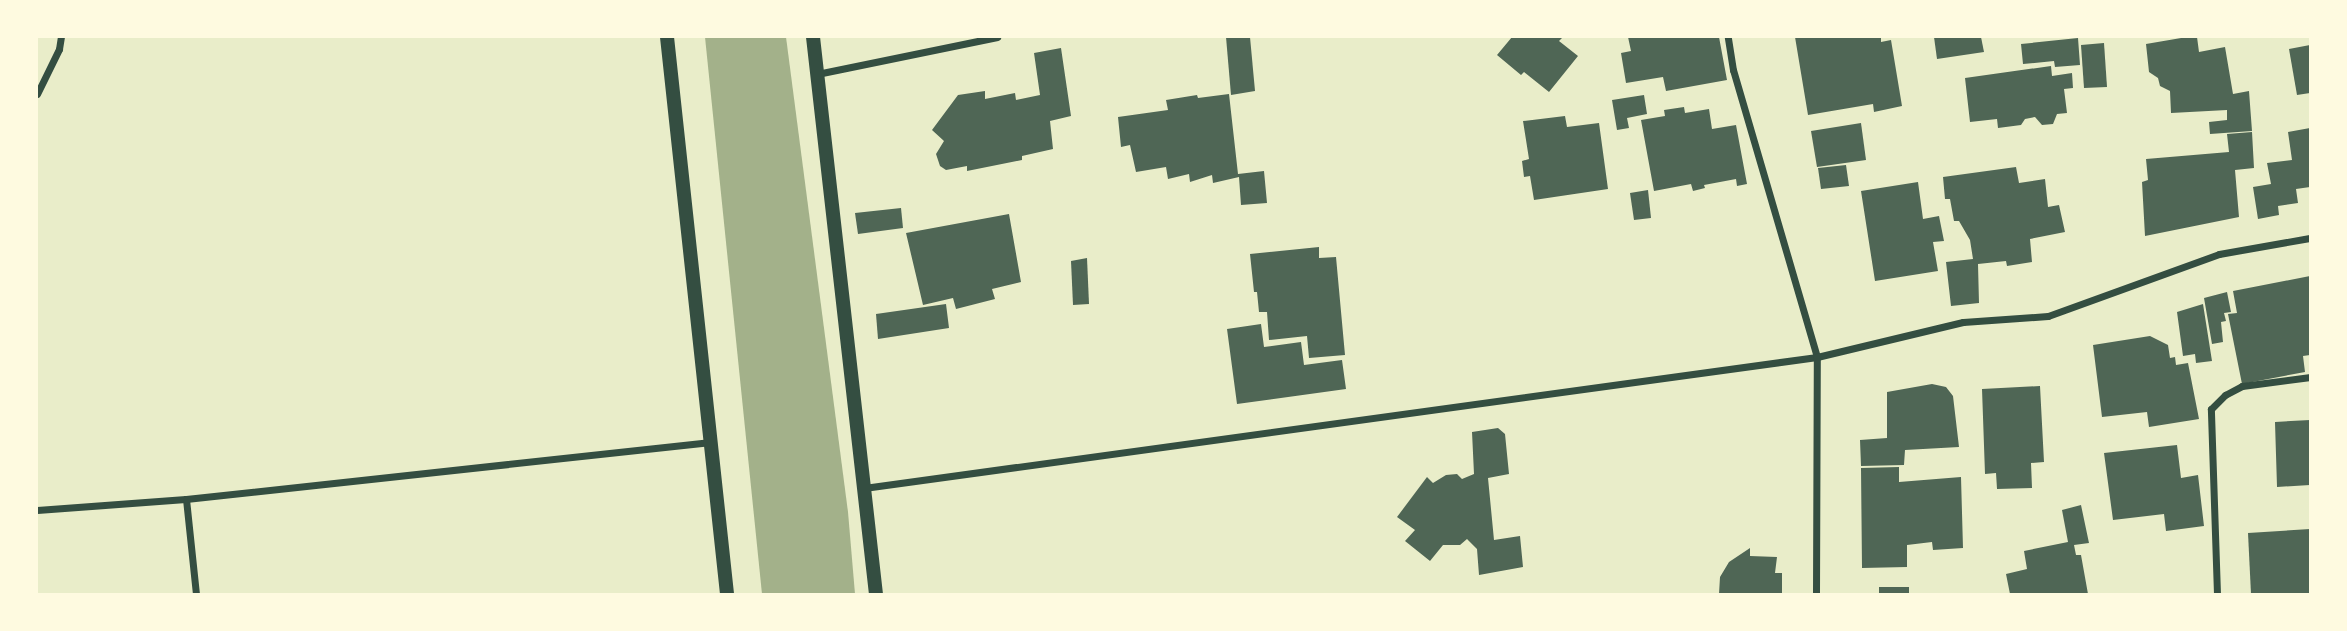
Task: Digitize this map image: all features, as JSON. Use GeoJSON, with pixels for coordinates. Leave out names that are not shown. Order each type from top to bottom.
{"type":"FeatureCollection","features":[{"type":"Feature","properties":{"kind":"main road"},"geometry":{"type":"LineString","coordinates":[[667,37],[727,594]]}},
{"type":"Feature","properties":{"kind":"main road"},"geometry":{"type":"LineString","coordinates":[[813,37],[876,594]]}},
{"type":"Feature","properties":{"kind":"street"},"geometry":{"type":"LineString","coordinates":[[37,94],[59,49],[61,37]]}},
{"type":"Feature","properties":{"kind":"street"},"geometry":{"type":"LineString","coordinates":[[816,74],[997,37]]}},
{"type":"Feature","properties":{"kind":"street"},"geometry":{"type":"LineString","coordinates":[[1728,37],[1733,70],[1817,356],[1816,594]]}},
{"type":"Feature","properties":{"kind":"street"},"geometry":{"type":"LineString","coordinates":[[863,488],[1817,356],[1964,322],[2048,316],[2219,254],[2310,239]]}},
{"type":"Feature","properties":{"kind":"street"},"geometry":{"type":"LineString","coordinates":[[2217,594],[2211,409],[2225,395],[2242,386],[2310,377]]}},
{"type":"Feature","properties":{"kind":"street"},"geometry":{"type":"LineString","coordinates":[[37,510],[186,499],[712,442]]}},
{"type":"Feature","properties":{"kind":"street"},"geometry":{"type":"LineString","coordinates":[[186,499],[196,594]]}},
{"type":"Feature","properties":{"kind":"shaded area"},"geometry":{"type":"Polygon","coordinates":[[[705,37],[786,37],[848,512],[855,594],[762,594],[705,37]]]}},
{"type":"Feature","properties":{"kind":"building"},"geometry":{"type":"Polygon","coordinates":[[[1226,37],[1250,37],[1255,91],[1231,95],[1226,37]]]}},
{"type":"Feature","properties":{"kind":"building"},"geometry":{"type":"Polygon","coordinates":[[[1512,37],[1563,37],[1559,41],[1578,56],[1549,92],[1524,72],[1521,75],[1497,55],[1512,37]]]}},
{"type":"Feature","properties":{"kind":"building"},"geometry":{"type":"Polygon","coordinates":[[[1628,37],[1719,37],[1727,80],[1666,91],[1663,77],[1626,83],[1621,53],[1631,51],[1628,37]]]}},
{"type":"Feature","properties":{"kind":"building"},"geometry":{"type":"Polygon","coordinates":[[[1795,37],[1881,37],[1881,42],[1891,40],[1902,106],[1874,112],[1873,104],[1808,115],[1795,37]]]}},
{"type":"Feature","properties":{"kind":"building"},"geometry":{"type":"Polygon","coordinates":[[[1934,37],[1981,37],[1984,52],[1937,59],[1934,37]]]}},
{"type":"Feature","properties":{"kind":"building"},"geometry":{"type":"Polygon","coordinates":[[[2197,37],[2199,52],[2225,47],[2233,94],[2249,91],[2252,131],[2210,134],[2209,122],[2227,120],[2227,110],[2171,113],[2170,91],[2160,86],[2158,78],[2149,72],[2146,44],[2197,37]]]}},
{"type":"Feature","properties":{"kind":"building"},"geometry":{"type":"Polygon","coordinates":[[[2078,38],[2080,65],[2055,67],[2054,61],[2023,64],[2021,44],[2078,38]]]}},
{"type":"Feature","properties":{"kind":"building"},"geometry":{"type":"Polygon","coordinates":[[[2104,43],[2107,87],[2084,88],[2081,45],[2104,43]]]}},
{"type":"Feature","properties":{"kind":"building"},"geometry":{"type":"Polygon","coordinates":[[[2310,45],[2310,93],[2297,95],[2289,49],[2310,45]]]}},
{"type":"Feature","properties":{"kind":"building"},"geometry":{"type":"Polygon","coordinates":[[[1061,48],[1071,116],[1050,121],[1053,149],[1022,156],[1022,160],[967,171],[967,166],[946,170],[940,166],[936,154],[944,141],[932,130],[958,95],[985,91],[985,99],[1015,93],[1016,100],[1040,95],[1034,53],[1061,48]]]}},
{"type":"Feature","properties":{"kind":"building"},"geometry":{"type":"Polygon","coordinates":[[[2051,66],[2052,76],[2072,73],[2073,88],[2064,89],[2067,113],[2057,114],[2053,124],[2042,125],[2035,117],[2025,119],[2021,125],[1998,128],[1997,119],[1970,122],[1965,78],[2051,66]]]}},
{"type":"Feature","properties":{"kind":"building"},"geometry":{"type":"Polygon","coordinates":[[[1229,94],[1238,174],[1264,171],[1267,203],[1241,205],[1239,177],[1213,183],[1212,175],[1190,182],[1189,174],[1168,179],[1166,167],[1136,172],[1130,145],[1121,147],[1118,117],[1168,110],[1166,100],[1229,94]]]}},
{"type":"Feature","properties":{"kind":"building"},"geometry":{"type":"Polygon","coordinates":[[[1644,95],[1647,114],[1627,118],[1629,128],[1617,130],[1612,100],[1644,95]]]}},
{"type":"Feature","properties":{"kind":"building"},"geometry":{"type":"Polygon","coordinates":[[[1684,107],[1685,113],[1709,109],[1712,129],[1736,125],[1747,184],[1737,186],[1736,179],[1704,185],[1705,188],[1693,191],[1691,184],[1654,191],[1641,120],[1665,116],[1664,110],[1684,107]]]}},
{"type":"Feature","properties":{"kind":"building"},"geometry":{"type":"Polygon","coordinates":[[[1565,116],[1567,127],[1599,123],[1608,189],[1534,200],[1530,176],[1524,177],[1522,161],[1529,159],[1523,121],[1565,116]]]}},
{"type":"Feature","properties":{"kind":"building"},"geometry":{"type":"Polygon","coordinates":[[[1861,123],[1866,160],[1817,167],[1811,131],[1861,123]]]}},
{"type":"Feature","properties":{"kind":"building"},"geometry":{"type":"Polygon","coordinates":[[[2310,128],[2310,187],[2296,189],[2298,203],[2278,206],[2279,215],[2258,219],[2253,187],[2271,184],[2267,163],[2292,160],[2288,132],[2310,128]]]}},
{"type":"Feature","properties":{"kind":"building"},"geometry":{"type":"Polygon","coordinates":[[[2252,132],[2254,168],[2235,170],[2239,217],[2145,236],[2142,182],[2148,180],[2146,159],[2229,152],[2227,134],[2252,132]]]}},
{"type":"Feature","properties":{"kind":"building"},"geometry":{"type":"Polygon","coordinates":[[[1846,165],[1849,186],[1821,189],[1818,168],[1846,165]]]}},
{"type":"Feature","properties":{"kind":"building"},"geometry":{"type":"Polygon","coordinates":[[[2016,167],[2019,183],[2045,179],[2048,207],[2059,205],[2065,232],[2030,239],[2032,262],[2007,266],[2006,261],[1978,264],[1979,303],[1951,306],[1946,262],[1973,259],[1970,240],[1959,221],[1954,221],[1950,199],[1945,199],[1943,177],[2016,167]]]}},
{"type":"Feature","properties":{"kind":"building"},"geometry":{"type":"Polygon","coordinates":[[[1918,182],[1923,219],[1939,216],[1944,241],[1933,242],[1938,271],[1875,281],[1861,191],[1918,182]]]}},
{"type":"Feature","properties":{"kind":"building"},"geometry":{"type":"Polygon","coordinates":[[[1648,190],[1651,218],[1634,220],[1630,193],[1648,190]]]}},
{"type":"Feature","properties":{"kind":"building"},"geometry":{"type":"Polygon","coordinates":[[[901,208],[903,228],[858,234],[855,213],[901,208]]]}},
{"type":"Feature","properties":{"kind":"building"},"geometry":{"type":"Polygon","coordinates":[[[1009,214],[1021,282],[992,289],[995,299],[956,309],[953,298],[923,305],[906,233],[1009,214]]]}},
{"type":"Feature","properties":{"kind":"building"},"geometry":{"type":"Polygon","coordinates":[[[1319,247],[1319,258],[1336,257],[1345,355],[1309,358],[1307,336],[1269,340],[1267,312],[1259,312],[1257,292],[1254,292],[1250,254],[1319,247]]]}},
{"type":"Feature","properties":{"kind":"building"},"geometry":{"type":"Polygon","coordinates":[[[1087,258],[1089,304],[1073,305],[1071,261],[1087,258]]]}},
{"type":"Feature","properties":{"kind":"building"},"geometry":{"type":"Polygon","coordinates":[[[2310,276],[2310,355],[2303,356],[2305,372],[2242,384],[2228,314],[2237,313],[2233,291],[2310,276]]]}},
{"type":"Feature","properties":{"kind":"building"},"geometry":{"type":"Polygon","coordinates":[[[2227,292],[2231,312],[2224,313],[2226,321],[2221,322],[2223,342],[2212,344],[2204,298],[2227,292]]]}},
{"type":"Feature","properties":{"kind":"building"},"geometry":{"type":"Polygon","coordinates":[[[946,304],[949,328],[878,339],[876,314],[946,304]]]}},
{"type":"Feature","properties":{"kind":"building"},"geometry":{"type":"Polygon","coordinates":[[[2203,304],[2212,361],[2196,363],[2195,354],[2183,356],[2177,312],[2203,304]]]}},
{"type":"Feature","properties":{"kind":"building"},"geometry":{"type":"Polygon","coordinates":[[[1261,324],[1264,347],[1301,342],[1304,365],[1342,360],[1346,389],[1237,404],[1227,329],[1261,324]]]}},
{"type":"Feature","properties":{"kind":"building"},"geometry":{"type":"Polygon","coordinates":[[[2150,336],[2168,345],[2170,358],[2175,357],[2176,365],[2188,363],[2199,419],[2149,427],[2147,412],[2102,417],[2093,345],[2150,336]]]}},
{"type":"Feature","properties":{"kind":"building"},"geometry":{"type":"Polygon","coordinates":[[[1932,384],[1946,387],[1953,396],[1959,447],[1905,450],[1904,465],[1861,466],[1860,440],[1887,438],[1887,392],[1932,384]]]}},
{"type":"Feature","properties":{"kind":"building"},"geometry":{"type":"Polygon","coordinates":[[[2040,386],[2044,462],[2031,463],[2032,488],[1997,489],[1996,473],[1985,474],[1982,389],[2040,386]]]}},
{"type":"Feature","properties":{"kind":"building"},"geometry":{"type":"Polygon","coordinates":[[[2310,420],[2310,485],[2277,487],[2275,422],[2310,420]]]}},
{"type":"Feature","properties":{"kind":"building"},"geometry":{"type":"Polygon","coordinates":[[[1498,428],[1505,434],[1509,474],[1488,478],[1494,540],[1520,536],[1523,567],[1479,575],[1477,549],[1467,539],[1460,545],[1443,545],[1430,561],[1405,541],[1415,530],[1397,517],[1427,477],[1433,483],[1446,475],[1457,474],[1462,479],[1474,474],[1472,432],[1498,428]]]}},
{"type":"Feature","properties":{"kind":"building"},"geometry":{"type":"Polygon","coordinates":[[[2177,445],[2181,478],[2198,475],[2204,526],[2166,531],[2164,514],[2113,520],[2104,453],[2177,445]]]}},
{"type":"Feature","properties":{"kind":"building"},"geometry":{"type":"Polygon","coordinates":[[[1899,467],[1899,482],[1961,477],[1963,548],[1933,550],[1932,542],[1907,545],[1907,567],[1862,568],[1861,468],[1899,467]]]}},
{"type":"Feature","properties":{"kind":"building"},"geometry":{"type":"Polygon","coordinates":[[[2081,505],[2089,543],[2074,545],[2076,555],[2081,555],[2088,594],[2010,594],[2006,574],[2027,569],[2024,551],[2068,542],[2062,510],[2081,505]]]}},
{"type":"Feature","properties":{"kind":"building"},"geometry":{"type":"Polygon","coordinates":[[[2310,529],[2310,594],[2251,594],[2248,533],[2310,529]]]}},
{"type":"Feature","properties":{"kind":"building"},"geometry":{"type":"Polygon","coordinates":[[[1750,548],[1750,556],[1777,557],[1775,573],[1782,573],[1782,594],[1719,594],[1720,577],[1729,562],[1750,548]]]}},
{"type":"Feature","properties":{"kind":"building"},"geometry":{"type":"Polygon","coordinates":[[[1879,587],[1909,587],[1909,594],[1879,594],[1879,587]]]}}]}
